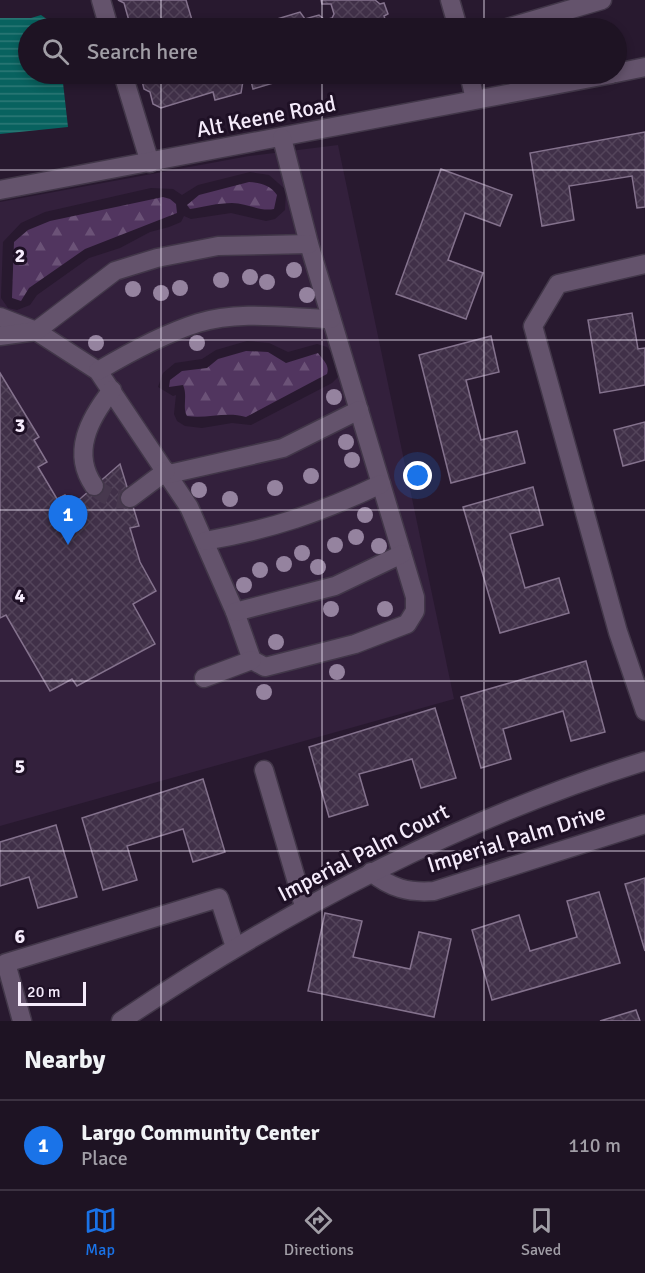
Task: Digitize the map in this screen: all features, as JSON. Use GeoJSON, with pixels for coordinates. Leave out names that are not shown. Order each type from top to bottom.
{"type":"FeatureCollection","features":[{"type":"Feature","properties":{"kind":"street"},"geometry":{"type":"LineString","coordinates":[[100,0],[106,18]]}},
{"type":"Feature","properties":{"kind":"street"},"geometry":{"type":"LineString","coordinates":[[450,0],[455,18]]}},
{"type":"Feature","properties":{"kind":"street"},"geometry":{"type":"LineString","coordinates":[[541,18],[602,0]]}},
{"type":"Feature","properties":{"kind":"street"},"geometry":{"type":"LineString","coordinates":[[627,71],[645,67]]}},
{"type":"Feature","properties":{"kind":"street"},"geometry":{"type":"LineString","coordinates":[[126,84],[150,163]]}},
{"type":"Feature","properties":{"kind":"street"},"geometry":{"type":"LineString","coordinates":[[472,84],[475,99]]}},
{"type":"Feature","properties":{"kind":"street","name":"Alt Keene Road"},"geometry":{"type":"LineString","coordinates":[[0,190],[557,84]]}},
{"type":"Feature","properties":{"kind":"street"},"geometry":{"type":"LineString","coordinates":[[0,317],[36,331],[98,371],[112,390],[167,473],[205,541],[235,612],[252,660],[265,667],[355,644],[407,624],[415,610],[415,597],[309,244],[282,138]]}},
{"type":"Feature","properties":{"kind":"street"},"geometry":{"type":"LineString","coordinates":[[0,336],[36,331],[115,271],[157,258],[218,246],[309,244]]}},
{"type":"Feature","properties":{"kind":"street"},"geometry":{"type":"LineString","coordinates":[[645,264],[558,284],[533,326],[618,632],[645,711]]}},
{"type":"Feature","properties":{"kind":"street"},"geometry":{"type":"LineString","coordinates":[[98,371],[141,346],[200,323],[245,316],[331,319]]}},
{"type":"Feature","properties":{"kind":"street"},"geometry":{"type":"LineString","coordinates":[[94,486],[86,474],[82,454],[86,434],[95,411],[112,390]]}},
{"type":"Feature","properties":{"kind":"street"},"geometry":{"type":"LineString","coordinates":[[130,498],[167,473],[283,448],[359,410]]}},
{"type":"Feature","properties":{"kind":"street"},"geometry":{"type":"LineString","coordinates":[[205,541],[261,531],[300,519],[381,484]]}},
{"type":"Feature","properties":{"kind":"street"},"geometry":{"type":"LineString","coordinates":[[235,612],[335,586],[402,554]]}},
{"type":"Feature","properties":{"kind":"street"},"geometry":{"type":"LineString","coordinates":[[204,678],[252,660]]}},
{"type":"Feature","properties":{"kind":"street","name":"Imperial Palm Court"},"geometry":{"type":"LineString","coordinates":[[121,1021],[235,947],[304,906],[371,872],[519,804],[645,761]]}},
{"type":"Feature","properties":{"kind":"street"},"geometry":{"type":"LineString","coordinates":[[264,770],[304,906]]}},
{"type":"Feature","properties":{"kind":"street","name":"Imperial Palm Drive"},"geometry":{"type":"LineString","coordinates":[[371,872],[387,885],[403,890],[434,891],[645,824]]}},
{"type":"Feature","properties":{"kind":"street"},"geometry":{"type":"LineString","coordinates":[[22,1021],[6,963],[219,898],[235,947]]}},
{"type":"Feature","properties":{"kind":"shaded area"},"geometry":{"type":"Polygon","coordinates":[[[0,18],[18,18],[18,84],[63,84],[68,127],[0,134],[0,18]]]}},
{"type":"Feature","properties":{"kind":"shaded area"},"geometry":{"type":"Polygon","coordinates":[[[338,145],[454,699],[0,826],[0,202],[249,156],[338,145]],[[250,172],[198,185],[182,195],[173,189],[151,188],[45,212],[21,223],[3,242],[1,298],[8,308],[17,310],[30,305],[37,295],[89,258],[120,248],[150,232],[181,222],[184,216],[191,219],[231,213],[266,221],[275,219],[285,210],[286,190],[269,175],[250,172]],[[247,341],[216,350],[202,359],[175,363],[163,373],[158,387],[173,396],[176,395],[174,414],[177,421],[185,426],[202,428],[232,423],[251,425],[332,383],[338,377],[336,359],[327,347],[317,344],[288,352],[269,343],[247,341]]]}},
{"type":"Feature","properties":{"kind":"green space"},"geometry":{"type":"Polygon","coordinates":[[[249,182],[265,185],[277,195],[274,209],[232,203],[190,209],[187,205],[199,195],[249,182]]]}},
{"type":"Feature","properties":{"kind":"green space"},"geometry":{"type":"Polygon","coordinates":[[[163,197],[176,204],[177,213],[85,249],[29,288],[21,301],[12,298],[14,242],[28,230],[50,221],[163,197]]]}},
{"type":"Feature","properties":{"kind":"green space"},"geometry":{"type":"Polygon","coordinates":[[[246,351],[268,352],[286,363],[318,353],[327,365],[328,371],[327,374],[246,417],[239,415],[187,416],[183,385],[169,387],[170,380],[182,371],[207,368],[218,359],[246,351]]]}},
{"type":"Feature","properties":{"kind":"building"},"geometry":{"type":"Polygon","coordinates":[[[118,0],[186,0],[191,18],[128,18],[124,3],[118,0]]]}},
{"type":"Feature","properties":{"kind":"building"},"geometry":{"type":"Polygon","coordinates":[[[321,0],[375,0],[380,4],[384,3],[388,14],[385,18],[332,18],[334,14],[331,4],[322,4],[321,0]]]}},
{"type":"Feature","properties":{"kind":"building"},"geometry":{"type":"Polygon","coordinates":[[[300,12],[304,18],[280,18],[300,12]]]}},
{"type":"Feature","properties":{"kind":"building"},"geometry":{"type":"Polygon","coordinates":[[[143,84],[242,84],[241,93],[215,100],[213,92],[161,108],[153,104],[150,92],[144,89],[143,84]]]}},
{"type":"Feature","properties":{"kind":"building"},"geometry":{"type":"Polygon","coordinates":[[[252,84],[270,84],[253,89],[252,84]]]}},
{"type":"Feature","properties":{"kind":"building"},"geometry":{"type":"Polygon","coordinates":[[[645,132],[645,207],[637,208],[632,176],[569,186],[574,220],[542,226],[530,153],[645,132]]]}},
{"type":"Feature","properties":{"kind":"building"},"geometry":{"type":"Polygon","coordinates":[[[441,169],[512,195],[500,226],[465,213],[448,260],[483,273],[466,319],[396,294],[441,169]]]}},
{"type":"Feature","properties":{"kind":"building"},"geometry":{"type":"Polygon","coordinates":[[[632,313],[638,349],[645,348],[645,385],[600,393],[588,320],[632,313]]]}},
{"type":"Feature","properties":{"kind":"building"},"geometry":{"type":"Polygon","coordinates":[[[491,336],[499,372],[466,380],[481,440],[517,431],[525,463],[451,483],[419,355],[491,336]]]}},
{"type":"Feature","properties":{"kind":"building"},"geometry":{"type":"Polygon","coordinates":[[[0,373],[39,437],[34,440],[47,462],[38,467],[57,499],[65,495],[73,505],[120,464],[139,526],[130,528],[140,562],[156,591],[133,604],[155,644],[77,686],[72,679],[50,691],[6,615],[0,618],[0,373]]]}},
{"type":"Feature","properties":{"kind":"building"},"geometry":{"type":"Polygon","coordinates":[[[645,422],[645,460],[623,466],[614,430],[645,422]]]}},
{"type":"Feature","properties":{"kind":"building"},"geometry":{"type":"Polygon","coordinates":[[[533,487],[543,525],[510,534],[525,588],[559,578],[569,613],[500,633],[463,507],[533,487]]]}},
{"type":"Feature","properties":{"kind":"building"},"geometry":{"type":"Polygon","coordinates":[[[586,661],[605,732],[571,741],[563,711],[503,729],[511,759],[481,768],[461,697],[586,661]]]}},
{"type":"Feature","properties":{"kind":"building"},"geometry":{"type":"Polygon","coordinates":[[[435,708],[456,778],[421,788],[412,759],[359,774],[368,805],[329,817],[309,747],[435,708]]]}},
{"type":"Feature","properties":{"kind":"building"},"geometry":{"type":"Polygon","coordinates":[[[203,779],[225,852],[193,862],[183,829],[127,846],[137,880],[103,890],[82,818],[203,779]]]}},
{"type":"Feature","properties":{"kind":"building"},"geometry":{"type":"Polygon","coordinates":[[[56,825],[77,897],[38,908],[29,877],[0,886],[0,842],[56,825]]]}},
{"type":"Feature","properties":{"kind":"building"},"geometry":{"type":"Polygon","coordinates":[[[645,878],[645,951],[625,884],[645,878]]]}},
{"type":"Feature","properties":{"kind":"building"},"geometry":{"type":"Polygon","coordinates":[[[599,892],[620,963],[492,1000],[472,930],[519,915],[530,951],[577,937],[567,901],[599,892]]]}},
{"type":"Feature","properties":{"kind":"building"},"geometry":{"type":"Polygon","coordinates":[[[325,913],[362,921],[353,957],[410,969],[419,932],[451,939],[434,1017],[308,991],[325,913]]]}},
{"type":"Feature","properties":{"kind":"building"},"geometry":{"type":"Polygon","coordinates":[[[636,1010],[640,1021],[600,1021],[636,1010]]]}},
{"type":"Feature","properties":{"kind":"tunnel"},"geometry":{"type":"LineString","coordinates":[[94,486],[111,497],[130,498]]}},
{"type":"Feature","properties":{"kind":"place","name":"Largo Community Center"},"geometry":{"type":"Point","coordinates":[68,545]}}]}
